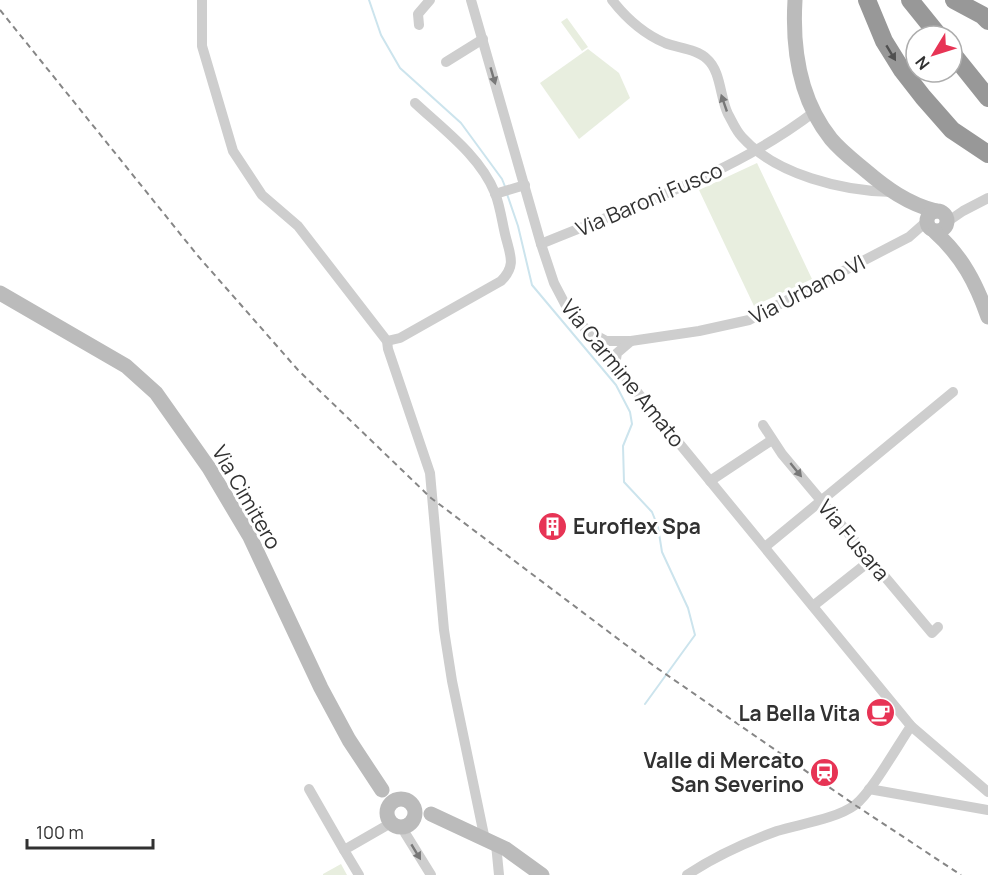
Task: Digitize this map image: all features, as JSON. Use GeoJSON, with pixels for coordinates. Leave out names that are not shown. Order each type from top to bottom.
{"type":"FeatureCollection","features":[{"type":"Feature","properties":{"kind":"highway"},"geometry":{"type":"LineString","coordinates":[[867,0],[884,41],[902,70],[923,97],[952,130],[988,154]]}},
{"type":"Feature","properties":{"kind":"highway"},"geometry":{"type":"LineString","coordinates":[[910,0],[929,24]]}},
{"type":"Feature","properties":{"kind":"highway"},"geometry":{"type":"LineString","coordinates":[[954,0],[982,15],[988,21]]}},
{"type":"Feature","properties":{"kind":"highway"},"geometry":{"type":"LineString","coordinates":[[964,67],[988,98]]}},
{"type":"Feature","properties":{"kind":"main road"},"geometry":{"type":"LineString","coordinates":[[795,0],[794,30],[798,69],[814,112],[830,138],[842,150],[892,192],[935,220],[980,295],[988,317]]}},
{"type":"Feature","properties":{"kind":"main road","name":"Via Cimitero"},"geometry":{"type":"LineString","coordinates":[[0,294],[126,366],[156,393],[209,468],[250,537],[321,688],[349,740],[382,790],[399,804],[430,814],[506,849],[542,875]]}},
{"type":"Feature","properties":{"kind":"main road"},"geometry":{"type":"LineString","coordinates":[[403,823],[414,812],[399,804],[387,816],[403,823],[430,814]]}},
{"type":"Feature","properties":{"kind":"street"},"geometry":{"type":"LineString","coordinates":[[202,0],[202,46],[233,151],[262,195],[298,226],[387,341],[430,473],[444,630],[452,681],[500,875]]}},
{"type":"Feature","properties":{"kind":"street"},"geometry":{"type":"LineString","coordinates":[[419,25],[418,14],[430,0]]}},
{"type":"Feature","properties":{"kind":"street","name":"Via Carmine Amato"},"geometry":{"type":"LineString","coordinates":[[471,0],[520,187],[554,284],[565,304],[586,329],[605,346],[615,365],[911,726],[988,792]]}},
{"type":"Feature","properties":{"kind":"street"},"geometry":{"type":"LineString","coordinates":[[612,0],[631,21],[643,30],[663,42],[693,51],[708,59],[716,73],[731,120],[740,136],[756,151],[789,169],[836,185],[870,192],[892,192]]}},
{"type":"Feature","properties":{"kind":"street"},"geometry":{"type":"LineString","coordinates":[[446,62],[483,39]]}},
{"type":"Feature","properties":{"kind":"street"},"geometry":{"type":"LineString","coordinates":[[387,341],[400,338],[501,281],[510,272],[511,260],[498,194],[484,172],[459,143],[415,103]]}},
{"type":"Feature","properties":{"kind":"street","name":"Via Baroni Fusco"},"geometry":{"type":"LineString","coordinates":[[541,244],[721,170],[756,151],[814,112]]}},
{"type":"Feature","properties":{"kind":"street"},"geometry":{"type":"LineString","coordinates":[[498,194],[520,187]]}},
{"type":"Feature","properties":{"kind":"street","name":"Via Urbano VI"},"geometry":{"type":"LineString","coordinates":[[605,346],[699,331],[748,320],[909,237],[935,220],[963,211],[988,198]]}},
{"type":"Feature","properties":{"kind":"street"},"geometry":{"type":"LineString","coordinates":[[605,346],[611,354],[617,353],[631,341]]}},
{"type":"Feature","properties":{"kind":"street"},"geometry":{"type":"LineString","coordinates":[[615,365],[617,353]]}},
{"type":"Feature","properties":{"kind":"street"},"geometry":{"type":"LineString","coordinates":[[765,547],[953,392]]}},
{"type":"Feature","properties":{"kind":"street","name":"Via Fusara"},"geometry":{"type":"LineString","coordinates":[[764,425],[772,440],[820,501],[932,633],[938,627]]}},
{"type":"Feature","properties":{"kind":"street"},"geometry":{"type":"LineString","coordinates":[[710,481],[772,440]]}},
{"type":"Feature","properties":{"kind":"street"},"geometry":{"type":"LineString","coordinates":[[813,606],[871,560]]}},
{"type":"Feature","properties":{"kind":"street"},"geometry":{"type":"LineString","coordinates":[[687,875],[729,849],[855,805],[869,789],[911,726]]}},
{"type":"Feature","properties":{"kind":"street"},"geometry":{"type":"LineString","coordinates":[[309,789],[359,875]]}},
{"type":"Feature","properties":{"kind":"street"},"geometry":{"type":"LineString","coordinates":[[869,789],[988,810]]}},
{"type":"Feature","properties":{"kind":"street"},"geometry":{"type":"LineString","coordinates":[[344,850],[403,823],[405,833],[431,875]]}},
{"type":"Feature","properties":{"kind":"green space"},"geometry":{"type":"Polygon","coordinates":[[[567,18],[588,47],[582,51],[561,22],[567,18]]]}},
{"type":"Feature","properties":{"kind":"green space"},"geometry":{"type":"Polygon","coordinates":[[[588,49],[619,73],[630,98],[579,139],[540,83],[588,49]]]}},
{"type":"Feature","properties":{"kind":"green space"},"geometry":{"type":"Polygon","coordinates":[[[757,163],[812,279],[754,306],[699,190],[757,163]]]}},
{"type":"Feature","properties":{"kind":"green space"},"geometry":{"type":"Polygon","coordinates":[[[341,864],[347,875],[323,875],[323,874],[341,864]]]}},
{"type":"Feature","properties":{"kind":"waterway"},"geometry":{"type":"LineString","coordinates":[[369,0],[381,35],[400,68],[461,123],[502,179],[506,189]]}},
{"type":"Feature","properties":{"kind":"waterway"},"geometry":{"type":"LineString","coordinates":[[507,194],[518,226],[532,285],[616,385],[630,412],[632,424],[623,446],[624,482],[652,512],[658,527],[662,552],[688,608],[695,635],[645,704]]}},
{"type":"Feature","properties":{"kind":"railway"},"geometry":{"type":"LineString","coordinates":[[0,10],[198,256],[298,370],[431,498],[654,666],[961,875]]}},
{"type":"Feature","properties":{"kind":"place","name":"Euroflex Spa"},"geometry":{"type":"Point","coordinates":[552,526]}},
{"type":"Feature","properties":{"kind":"place","name":"La Bella Vita"},"geometry":{"type":"Point","coordinates":[881,713]}},
{"type":"Feature","properties":{"kind":"place","name":"Valle di Mercato San Severino"},"geometry":{"type":"Point","coordinates":[825,772]}}]}
